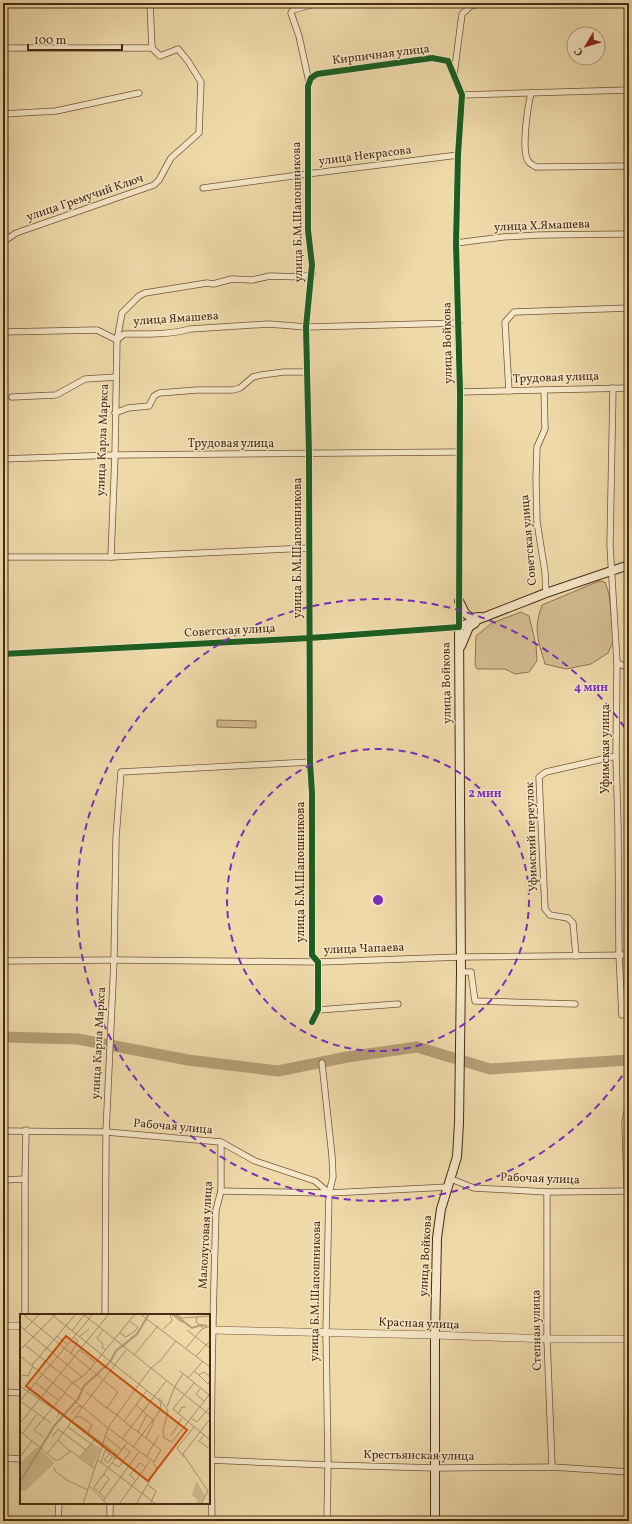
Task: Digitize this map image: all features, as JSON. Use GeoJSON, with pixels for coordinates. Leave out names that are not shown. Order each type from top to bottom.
{"type":"FeatureCollection","features":[{"type":"Feature","properties":{"kind":"main road","name":"Советская улица"},"geometry":{"type":"LineString","coordinates":[[458,627],[546,593],[629,564]]}},
{"type":"Feature","properties":{"kind":"main road"},"geometry":{"type":"LineString","coordinates":[[459,602],[465,613],[471,618],[484,617]]}},
{"type":"Feature","properties":{"kind":"main road"},"geometry":{"type":"LineString","coordinates":[[459,653],[469,628],[484,617]]}},
{"type":"Feature","properties":{"kind":"main road","name":"улица Войкова"},"geometry":{"type":"LineString","coordinates":[[435,1521],[437,1238],[441,1209],[457,1156],[460,1123],[461,957],[458,627]]}},
{"type":"Feature","properties":{"kind":"street"},"geometry":{"type":"LineString","coordinates":[[3,48],[152,48],[150,3]]}},
{"type":"Feature","properties":{"kind":"street","name":"улица Б.М.Шапошникова"},"geometry":{"type":"LineString","coordinates":[[312,1022],[318,1010],[318,962],[312,955],[309,454],[306,372],[306,326],[312,274],[308,230],[307,174],[309,82],[299,36],[291,13],[293,10],[318,3]]}},
{"type":"Feature","properties":{"kind":"street"},"geometry":{"type":"LineString","coordinates":[[454,76],[462,14],[470,6],[484,3]]}},
{"type":"Feature","properties":{"kind":"street","name":"улица Гремучий Ключ"},"geometry":{"type":"LineString","coordinates":[[3,242],[16,233],[154,185],[159,180],[171,158],[199,133],[201,82],[188,61],[178,49],[160,56],[152,48]]}},
{"type":"Feature","properties":{"kind":"street","name":"Кирпичная улица"},"geometry":{"type":"LineString","coordinates":[[309,82],[310,78],[317,74],[432,58],[448,61]]}},
{"type":"Feature","properties":{"kind":"street","name":"улица Войкова"},"geometry":{"type":"LineString","coordinates":[[448,61],[462,95],[458,155],[456,243],[460,392],[458,627]]}},
{"type":"Feature","properties":{"kind":"street"},"geometry":{"type":"LineString","coordinates":[[462,95],[629,90]]}},
{"type":"Feature","properties":{"kind":"street"},"geometry":{"type":"LineString","coordinates":[[531,93],[527,110],[526,154],[529,162],[536,167],[629,166]]}},
{"type":"Feature","properties":{"kind":"street"},"geometry":{"type":"LineString","coordinates":[[3,114],[56,111],[139,94]]}},
{"type":"Feature","properties":{"kind":"street","name":"улица Некрасова"},"geometry":{"type":"LineString","coordinates":[[203,188],[458,155]]}},
{"type":"Feature","properties":{"kind":"street","name":"улица Х.Ямашева"},"geometry":{"type":"LineString","coordinates":[[456,243],[503,237],[539,235],[629,234]]}},
{"type":"Feature","properties":{"kind":"street","name":"улица Ямашева"},"geometry":{"type":"LineString","coordinates":[[120,323],[122,313],[139,296],[145,293],[207,283],[213,284],[232,279],[252,280],[270,276],[302,277],[312,274]]}},
{"type":"Feature","properties":{"kind":"street"},"geometry":{"type":"LineString","coordinates":[[509,391],[505,322],[514,312],[629,308]]}},
{"type":"Feature","properties":{"kind":"street","name":"улица Карла Маркса"},"geometry":{"type":"LineString","coordinates":[[110,557],[115,455],[117,340],[120,323]]}},
{"type":"Feature","properties":{"kind":"street"},"geometry":{"type":"LineString","coordinates":[[306,326],[459,323]]}},
{"type":"Feature","properties":{"kind":"street","name":"улица Ямашева"},"geometry":{"type":"LineString","coordinates":[[117,340],[124,334],[178,332],[190,329],[269,324],[306,326]]}},
{"type":"Feature","properties":{"kind":"street"},"geometry":{"type":"LineString","coordinates":[[3,332],[97,330],[117,340]]}},
{"type":"Feature","properties":{"kind":"street"},"geometry":{"type":"LineString","coordinates":[[115,413],[128,408],[149,406],[154,396],[159,393],[197,390],[233,390],[240,388],[253,378],[261,375],[284,372],[306,372]]}},
{"type":"Feature","properties":{"kind":"street"},"geometry":{"type":"LineString","coordinates":[[12,397],[56,395],[84,379],[116,377]]}},
{"type":"Feature","properties":{"kind":"street","name":"Уфимская улица"},"geometry":{"type":"LineString","coordinates":[[613,388],[610,545],[617,663],[616,756],[619,955],[622,1015]]}},
{"type":"Feature","properties":{"kind":"street","name":"Трудовая улица"},"geometry":{"type":"LineString","coordinates":[[460,392],[629,388]]}},
{"type":"Feature","properties":{"kind":"street","name":"Советская улица"},"geometry":{"type":"LineString","coordinates":[[544,390],[546,429],[537,447],[536,479],[537,522],[545,572],[546,593]]}},
{"type":"Feature","properties":{"kind":"street","name":"Трудовая улица"},"geometry":{"type":"LineString","coordinates":[[3,459],[115,455],[460,452]]}},
{"type":"Feature","properties":{"kind":"street"},"geometry":{"type":"LineString","coordinates":[[3,557],[110,557],[309,548]]}},
{"type":"Feature","properties":{"kind":"street","name":"Советская улица"},"geometry":{"type":"LineString","coordinates":[[3,654],[310,638],[458,627]]}},
{"type":"Feature","properties":{"kind":"street"},"geometry":{"type":"LineString","coordinates":[[617,663],[629,668]]}},
{"type":"Feature","properties":{"kind":"street","name":"Уфимский переулок"},"geometry":{"type":"LineString","coordinates":[[576,956],[573,923],[568,918],[550,916],[545,908],[540,777],[546,772],[616,756]]}},
{"type":"Feature","properties":{"kind":"street","name":"улица Карла Маркса"},"geometry":{"type":"LineString","coordinates":[[105,1314],[106,1132],[114,960],[116,838],[121,772],[310,762]]}},
{"type":"Feature","properties":{"kind":"street","name":"улица Чапаева"},"geometry":{"type":"LineString","coordinates":[[3,961],[114,960],[318,962],[461,957],[629,955]]}},
{"type":"Feature","properties":{"kind":"street"},"geometry":{"type":"LineString","coordinates":[[461,972],[471,972],[475,1001],[575,1004]]}},
{"type":"Feature","properties":{"kind":"street"},"geometry":{"type":"LineString","coordinates":[[318,1010],[398,1004]]}},
{"type":"Feature","properties":{"kind":"street","name":"улица Б.М.Шапошникова"},"geometry":{"type":"LineString","coordinates":[[322,1063],[333,1177],[329,1193],[326,1332],[328,1465],[327,1521]]}},
{"type":"Feature","properties":{"kind":"street"},"geometry":{"type":"LineString","coordinates":[[628,1191],[625,1121],[629,1103]]}},
{"type":"Feature","properties":{"kind":"street"},"geometry":{"type":"LineString","coordinates":[[25,1314],[26,1130]]}},
{"type":"Feature","properties":{"kind":"street","name":"Рабочая улица"},"geometry":{"type":"LineString","coordinates":[[3,1131],[26,1130],[106,1132],[221,1142],[254,1161],[315,1181],[329,1193],[450,1183],[474,1188],[548,1192],[628,1191]]}},
{"type":"Feature","properties":{"kind":"street","name":"Малолуговая улица"},"geometry":{"type":"LineString","coordinates":[[212,1521],[210,1460],[211,1330],[216,1210],[220,1191],[221,1142]]}},
{"type":"Feature","properties":{"kind":"street"},"geometry":{"type":"LineString","coordinates":[[3,1180],[25,1179]]}},
{"type":"Feature","properties":{"kind":"street"},"geometry":{"type":"LineString","coordinates":[[220,1191],[329,1193]]}},
{"type":"Feature","properties":{"kind":"street","name":"Степная улица"},"geometry":{"type":"LineString","coordinates":[[548,1192],[547,1339],[552,1467]]}},
{"type":"Feature","properties":{"kind":"street"},"geometry":{"type":"LineString","coordinates":[[3,1326],[20,1325]]}},
{"type":"Feature","properties":{"kind":"street","name":"Красная улица"},"geometry":{"type":"LineString","coordinates":[[211,1330],[547,1339],[629,1339]]}},
{"type":"Feature","properties":{"kind":"street"},"geometry":{"type":"LineString","coordinates":[[3,1392],[20,1393]]}},
{"type":"Feature","properties":{"kind":"street"},"geometry":{"type":"LineString","coordinates":[[3,1458],[20,1459]]}},
{"type":"Feature","properties":{"kind":"street","name":"Крестьянская улица"},"geometry":{"type":"LineString","coordinates":[[210,1460],[436,1468],[552,1467],[629,1472]]}},
{"type":"Feature","properties":{"kind":"street"},"geometry":{"type":"LineString","coordinates":[[58,1521],[59,1504]]}},
{"type":"Feature","properties":{"kind":"street"},"geometry":{"type":"LineString","coordinates":[[110,1504],[110,1521]]}},
{"type":"Feature","properties":{"kind":"street"},"geometry":{"type":"LineString","coordinates":[[3,1520],[27,1521]]}},
{"type":"Feature","properties":{"kind":"shaded area"},"geometry":{"type":"Polygon","coordinates":[[[599,581],[605,582],[609,594],[614,640],[608,653],[591,664],[566,669],[545,664],[537,628],[539,613],[542,605],[599,581]]]}},
{"type":"Feature","properties":{"kind":"shaded area"},"geometry":{"type":"Polygon","coordinates":[[[521,612],[529,616],[536,645],[537,661],[529,672],[515,674],[505,669],[477,669],[475,665],[476,636],[492,623],[521,612]]]}},
{"type":"Feature","properties":{"kind":"shaded area"},"geometry":{"type":"Polygon","coordinates":[[[217,720],[256,721],[256,728],[217,727],[217,720]]]}},
{"type":"Feature","properties":{"kind":"waterway"},"geometry":{"type":"LineString","coordinates":[[3,1037],[78,1039],[188,1060],[278,1071],[347,1057],[417,1047],[490,1069],[629,1060]]}},
{"type":"Feature","properties":{"kind":"cycle path"},"geometry":{"type":"LineString","coordinates":[[3,654],[310,638],[459,627],[460,392],[456,243],[458,155],[462,95],[448,61],[432,58],[317,74],[311,78],[308,86],[308,230],[312,265],[306,327],[309,454],[310,762],[312,793],[312,955],[318,962],[318,1010],[312,1022]]}}]}
